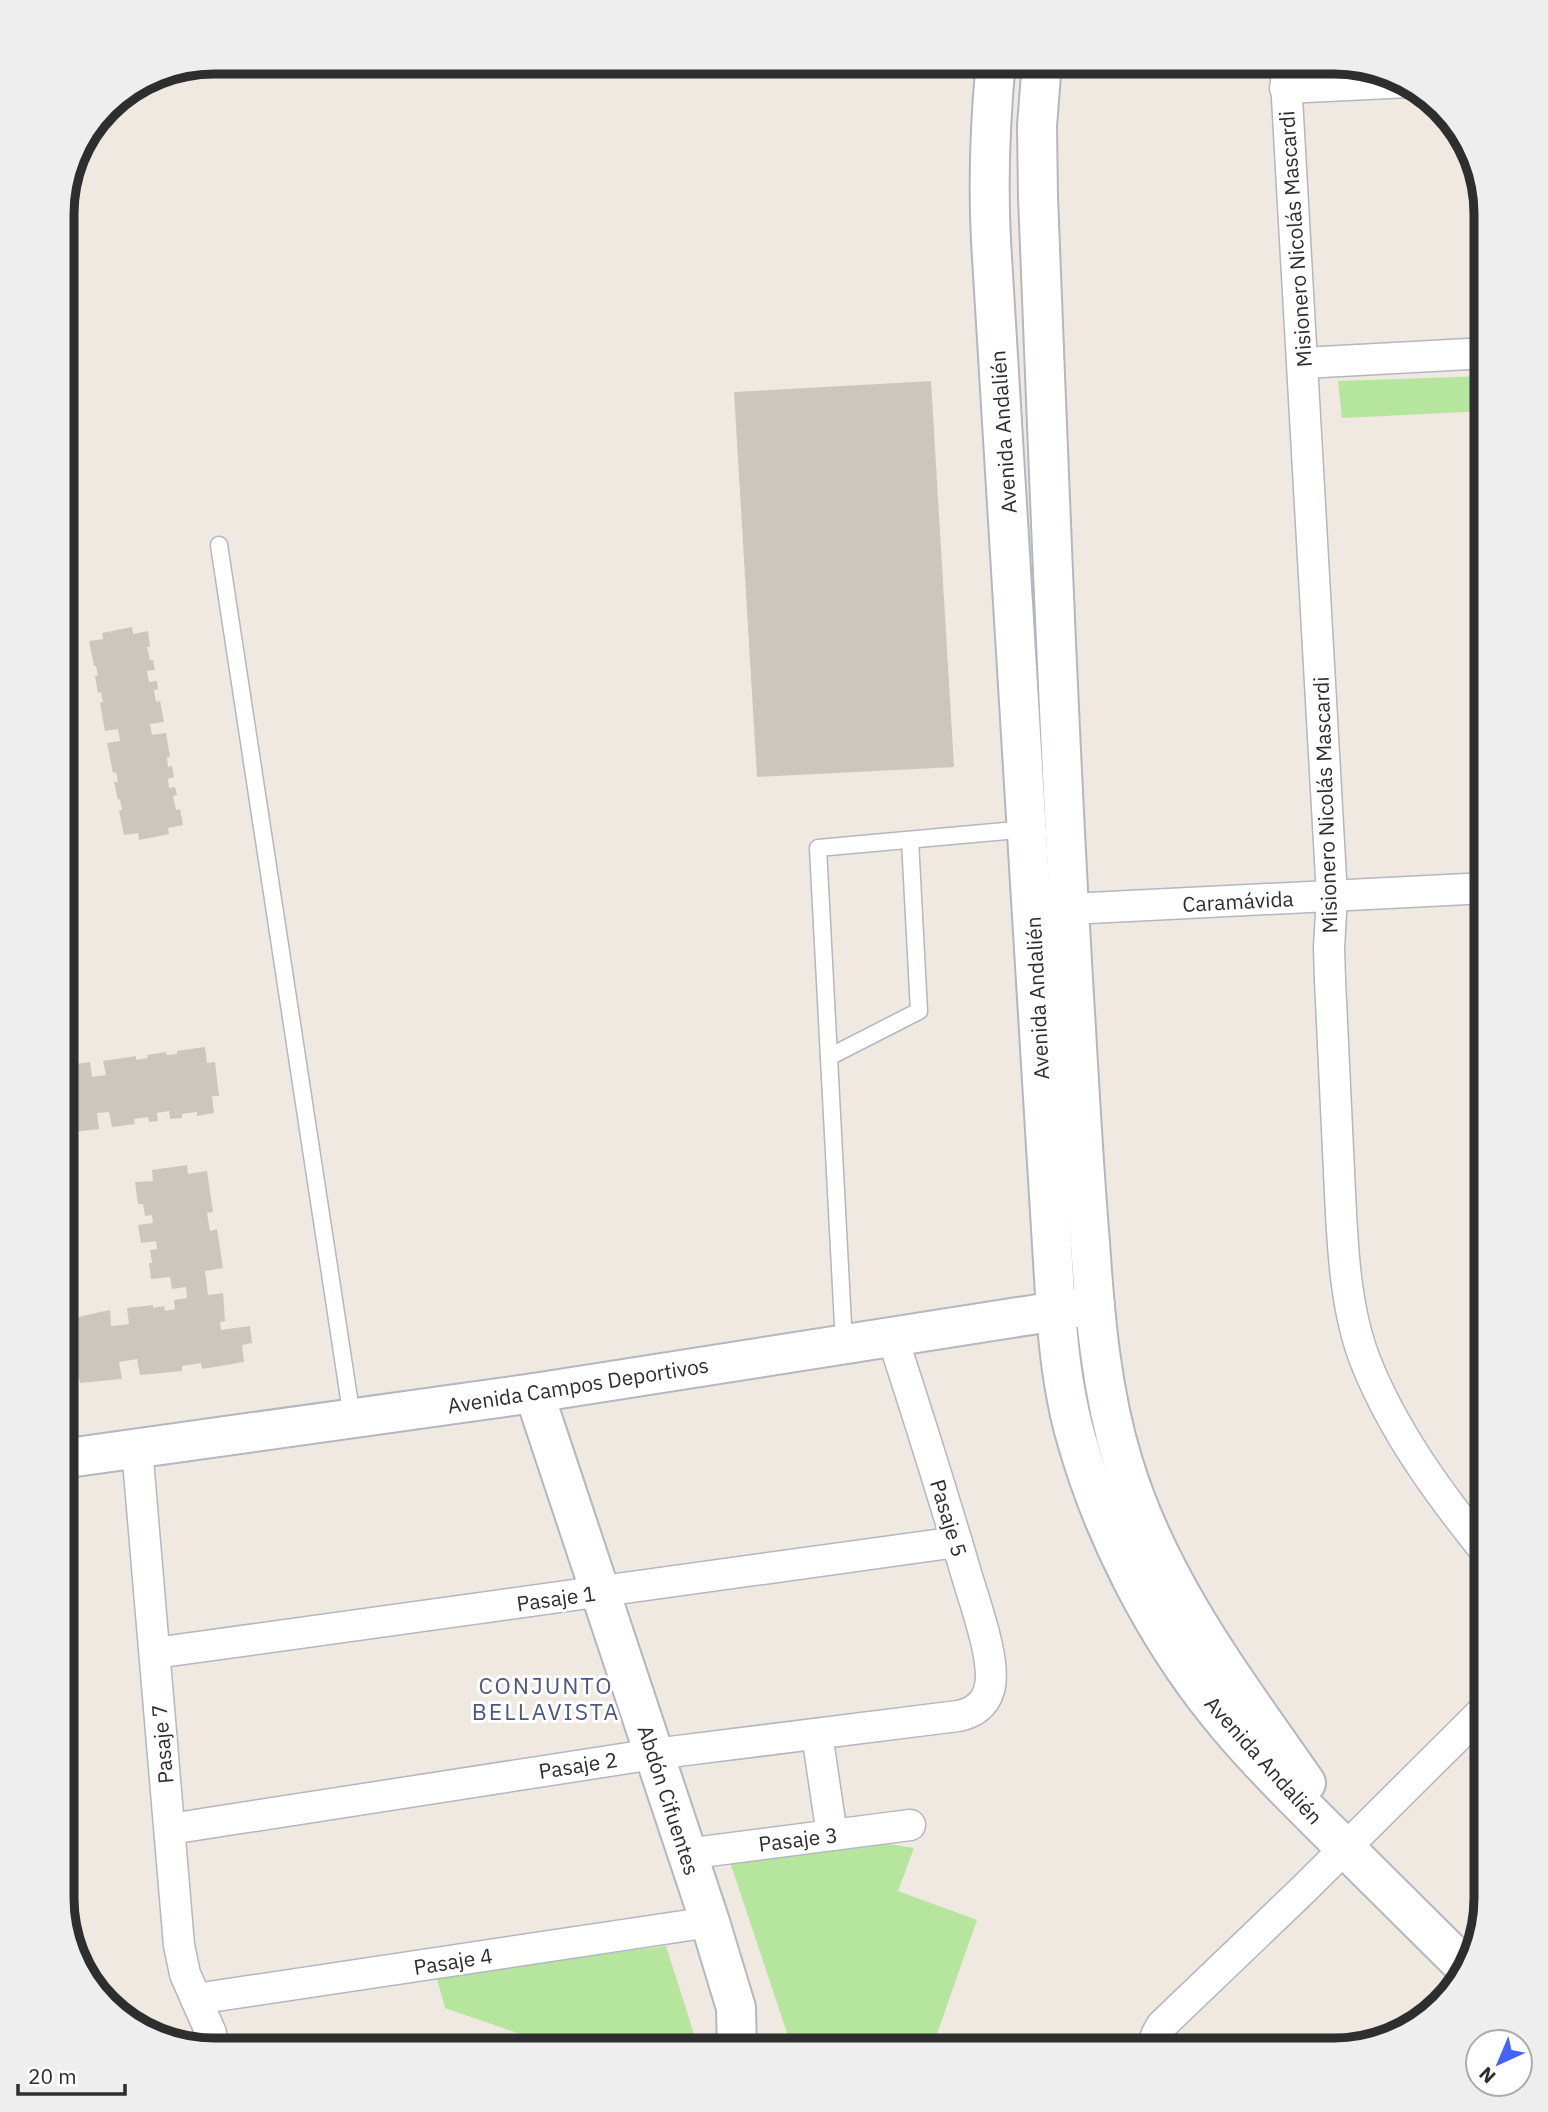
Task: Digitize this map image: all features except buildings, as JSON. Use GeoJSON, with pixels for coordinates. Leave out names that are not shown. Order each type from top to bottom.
{"type":"FeatureCollection","features":[{"type":"Feature","properties":{"kind":"main road","name":"Avenida Andalién"},"geometry":{"type":"LineString","coordinates":[[995,74],[990,140],[991,241],[1028,829],[1050,910],[1104,1385],[1124,1464],[1159,1554],[1208,1641],[1310,1788],[1345,1848]]}},
{"type":"Feature","properties":{"kind":"main road","name":"Avenida Andalién"},"geometry":{"type":"LineString","coordinates":[[1041,74],[1037,126],[1056,1311],[1064,1386],[1076,1440],[1109,1532],[1150,1611],[1181,1661],[1215,1709],[1270,1773],[1459,1961]]}},
{"type":"Feature","properties":{"kind":"main road","name":"Avenida Campos Deportivos"},"geometry":{"type":"LineString","coordinates":[[74,1457],[534,1393],[1094,1305]]}},
{"type":"Feature","properties":{"kind":"main road","name":"Abdón Cifuentes"},"geometry":{"type":"LineString","coordinates":[[534,1393],[710,1922],[736,2008],[737,2038]]}},
{"type":"Feature","properties":{"kind":"street"},"geometry":{"type":"LineString","coordinates":[[1285,75],[1376,80]]}},
{"type":"Feature","properties":{"kind":"street","name":"Misionero Nicolás Mascardi"},"geometry":{"type":"LineString","coordinates":[[1285,75],[1332,896],[1329,959],[1341,1210],[1349,1290],[1364,1358],[1380,1395],[1399,1429],[1474,1537]]}},
{"type":"Feature","properties":{"kind":"street"},"geometry":{"type":"LineString","coordinates":[[1303,363],[1474,354]]}},
{"type":"Feature","properties":{"kind":"street","name":"Caramávida"},"geometry":{"type":"LineString","coordinates":[[1050,910],[1474,889]]}},
{"type":"Feature","properties":{"kind":"street","name":"Pasaje 5"},"geometry":{"type":"LineString","coordinates":[[892,1336],[957,1542],[989,1655],[990,1689],[984,1701]]}},
{"type":"Feature","properties":{"kind":"street","name":"Pasaje 7"},"geometry":{"type":"LineString","coordinates":[[137,1448],[179,1945],[185,1974],[211,2033]]}},
{"type":"Feature","properties":{"kind":"street","name":"Pasaje 1"},"geometry":{"type":"LineString","coordinates":[[155,1653],[957,1542]]}},
{"type":"Feature","properties":{"kind":"street","name":"Pasaje 2"},"geometry":{"type":"LineString","coordinates":[[170,1829],[654,1754],[958,1716],[968,1714],[984,1701]]}},
{"type":"Feature","properties":{"kind":"street"},"geometry":{"type":"LineString","coordinates":[[1154,2038],[1162,2025],[1474,1720]]}},
{"type":"Feature","properties":{"kind":"street"},"geometry":{"type":"LineString","coordinates":[[817,1734],[832,1835]]}},
{"type":"Feature","properties":{"kind":"street","name":"Pasaje 3"},"geometry":{"type":"LineString","coordinates":[[686,1854],[910,1825]]}},
{"type":"Feature","properties":{"kind":"street","name":"Pasaje 4"},"geometry":{"type":"LineString","coordinates":[[196,1999],[710,1922]]}},
{"type":"Feature","properties":{"kind":"lane"},"geometry":{"type":"LineString","coordinates":[[219,545],[352,1418]]}},
{"type":"Feature","properties":{"kind":"lane"},"geometry":{"type":"LineString","coordinates":[[844,1344],[818,848],[1028,829]]}},
{"type":"Feature","properties":{"kind":"lane"},"geometry":{"type":"LineString","coordinates":[[829,1057],[919,1011],[910,840]]}},
{"type":"Feature","properties":{"kind":"green space"},"geometry":{"type":"Polygon","coordinates":[[[1474,376],[1474,412],[1342,418],[1338,381],[1474,376]]]}},
{"type":"Feature","properties":{"kind":"green space"},"geometry":{"type":"Polygon","coordinates":[[[875,1842],[914,1848],[898,1891],[977,1920],[936,2038],[789,2038],[730,1862],[875,1842]]]}},
{"type":"Feature","properties":{"kind":"green space"},"geometry":{"type":"Polygon","coordinates":[[[666,1946],[695,2038],[532,2038],[445,2008],[436,1976],[666,1946]]]}},
{"type":"Feature","properties":{"kind":"district","name":"CONJUNTO BELLAVISTA"},"geometry":{"type":"Point","coordinates":[546,1698]}}]}
